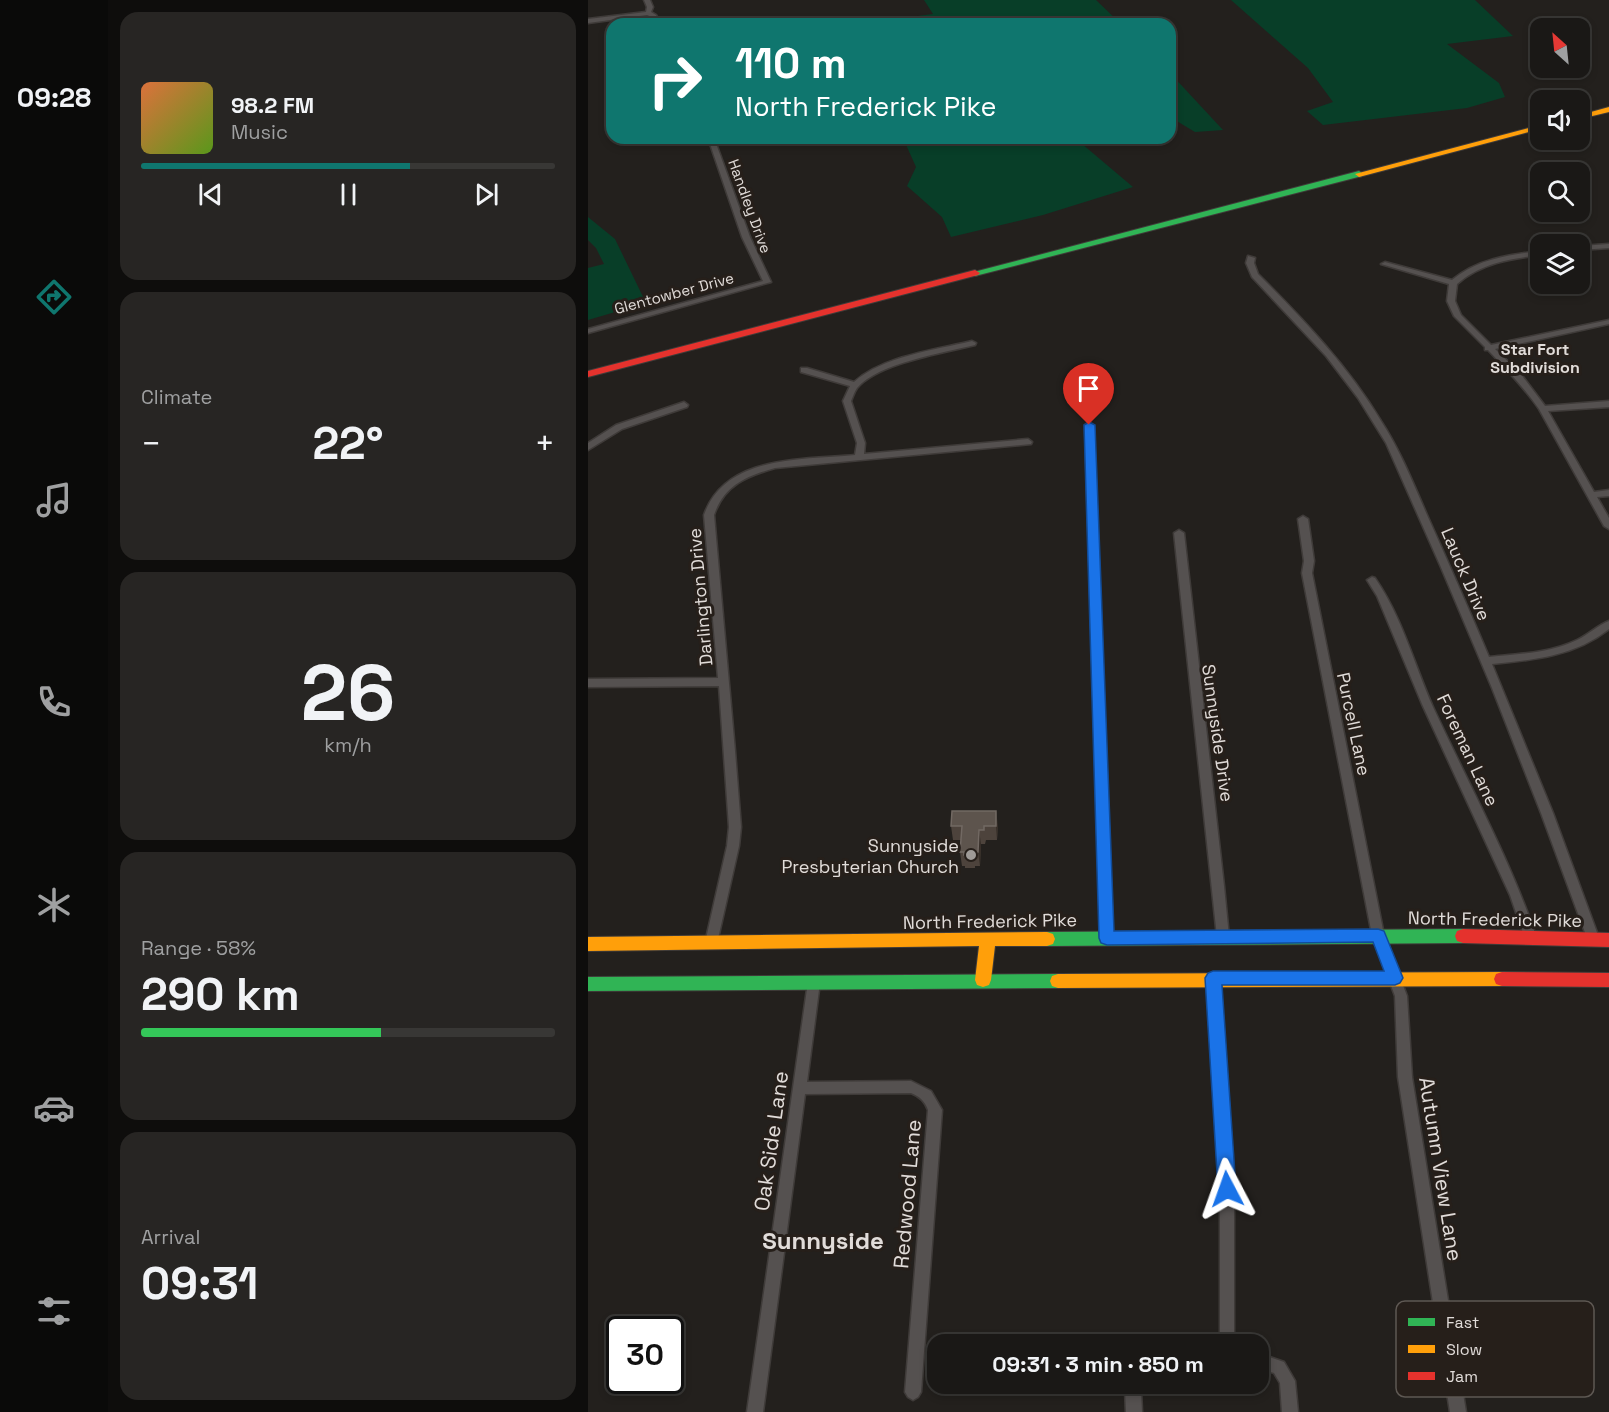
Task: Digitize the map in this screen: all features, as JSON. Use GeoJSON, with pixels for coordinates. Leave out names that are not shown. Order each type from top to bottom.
{"type":"FeatureCollection","features":[{"type":"Feature","properties":{"kind":"main road"},"geometry":{"type":"LineString","coordinates":[[1590,104],[1609,99]]}},
{"type":"Feature","properties":{"kind":"main road"},"geometry":{"type":"LineString","coordinates":[[1590,114],[1609,109]]}},
{"type":"Feature","properties":{"kind":"main road"},"geometry":{"type":"LineString","coordinates":[[683,335],[1530,119]]}},
{"type":"Feature","properties":{"kind":"main road"},"geometry":{"type":"LineString","coordinates":[[588,374],[1530,130]]}},
{"type":"Feature","properties":{"kind":"main road"},"geometry":{"type":"LineString","coordinates":[[588,360],[651,343]]}},
{"type":"Feature","properties":{"kind":"main road","name":"North Frederick Pike"},"geometry":{"type":"LineString","coordinates":[[588,944],[1378,935],[1530,936],[1609,940]]}},
{"type":"Feature","properties":{"kind":"main road"},"geometry":{"type":"LineString","coordinates":[[983,980],[988,940]]}},
{"type":"Feature","properties":{"kind":"main road"},"geometry":{"type":"LineString","coordinates":[[588,984],[1213,978],[1609,980]]}},
{"type":"Feature","properties":{"kind":"street"},"geometry":{"type":"LineString","coordinates":[[647,0],[650,7],[648,13]]}},
{"type":"Feature","properties":{"kind":"street"},"geometry":{"type":"LineString","coordinates":[[610,18],[648,13],[655,18]]}},
{"type":"Feature","properties":{"kind":"street"},"geometry":{"type":"LineString","coordinates":[[588,21],[606,19]]}},
{"type":"Feature","properties":{"kind":"street","name":"Handley Drive"},"geometry":{"type":"LineString","coordinates":[[713,144],[746,237],[767,282]]}},
{"type":"Feature","properties":{"kind":"street"},"geometry":{"type":"LineString","coordinates":[[1590,247],[1609,246]]}},
{"type":"Feature","properties":{"kind":"street"},"geometry":{"type":"LineString","coordinates":[[1530,254],[1481,264],[1460,275],[1453,283],[1450,295],[1453,308],[1464,324],[1517,375],[1543,408],[1609,526]]}},
{"type":"Feature","properties":{"kind":"street","name":"Lauck Drive"},"geometry":{"type":"LineString","coordinates":[[1251,258],[1250,263],[1255,275],[1338,366],[1377,420],[1412,491],[1551,819],[1593,938]]}},
{"type":"Feature","properties":{"kind":"street"},"geometry":{"type":"LineString","coordinates":[[1385,264],[1453,283]]}},
{"type":"Feature","properties":{"kind":"street","name":"Glentowber Drive"},"geometry":{"type":"LineString","coordinates":[[588,331],[767,282]]}},
{"type":"Feature","properties":{"kind":"street"},"geometry":{"type":"LineString","coordinates":[[1488,348],[1609,322]]}},
{"type":"Feature","properties":{"kind":"street"},"geometry":{"type":"LineString","coordinates":[[859,456],[861,443],[847,401],[854,385],[877,370],[972,343]]}},
{"type":"Feature","properties":{"kind":"street"},"geometry":{"type":"LineString","coordinates":[[804,370],[854,385]]}},
{"type":"Feature","properties":{"kind":"street"},"geometry":{"type":"LineString","coordinates":[[1543,408],[1609,404]]}},
{"type":"Feature","properties":{"kind":"street"},"geometry":{"type":"LineString","coordinates":[[588,447],[619,427],[684,405]]}},
{"type":"Feature","properties":{"kind":"street"},"geometry":{"type":"LineString","coordinates":[[1089,425],[1107,938]]}},
{"type":"Feature","properties":{"kind":"street","name":"Darlington Drive"},"geometry":{"type":"LineString","coordinates":[[711,943],[733,846],[735,827],[709,515],[716,497],[739,478],[762,468],[785,463],[1028,441]]}},
{"type":"Feature","properties":{"kind":"street"},"geometry":{"type":"LineString","coordinates":[[1592,495],[1609,494]]}},
{"type":"Feature","properties":{"kind":"street","name":"Purcell Lane"},"geometry":{"type":"LineString","coordinates":[[1303,519],[1309,561],[1308,583],[1378,935]]}},
{"type":"Feature","properties":{"kind":"street","name":"Sunnyside Drive"},"geometry":{"type":"LineString","coordinates":[[1179,533],[1192,662],[1212,814],[1223,937]]}},
{"type":"Feature","properties":{"kind":"street","name":"Foreman Lane"},"geometry":{"type":"LineString","coordinates":[[1372,580],[1382,595],[1427,704],[1516,895],[1530,936]]}},
{"type":"Feature","properties":{"kind":"street"},"geometry":{"type":"LineString","coordinates":[[1485,661],[1557,652],[1592,637],[1609,624]]}},
{"type":"Feature","properties":{"kind":"street"},"geometry":{"type":"LineString","coordinates":[[588,683],[724,682]]}},
{"type":"Feature","properties":{"kind":"street","name":"Autumn View Lane"},"geometry":{"type":"LineString","coordinates":[[1378,935],[1401,996],[1405,1077],[1415,1155],[1441,1301]]}},
{"type":"Feature","properties":{"kind":"street"},"geometry":{"type":"LineString","coordinates":[[1213,978],[1227,1189],[1227,1334]]}},
{"type":"Feature","properties":{"kind":"street","name":"Oak Side Lane"},"geometry":{"type":"LineString","coordinates":[[755,1412],[814,982]]}},
{"type":"Feature","properties":{"kind":"street","name":"Redwood Lane"},"geometry":{"type":"LineString","coordinates":[[799,1088],[911,1087],[927,1094],[932,1101],[935,1110],[913,1392]]}},
{"type":"Feature","properties":{"kind":"street"},"geometry":{"type":"LineString","coordinates":[[1269,1364],[1279,1367],[1287,1381],[1290,1412]]}},
{"type":"Feature","properties":{"kind":"street"},"geometry":{"type":"LineString","coordinates":[[1133,1394],[1134,1412]]}},
{"type":"Feature","properties":{"kind":"street","name":"Autumn View Lane"},"geometry":{"type":"LineString","coordinates":[[1456,1397],[1458,1412]]}},
{"type":"Feature","properties":{"kind":"green space"},"geometry":{"type":"Polygon","coordinates":[[[924,0],[1096,0],[1115,18],[910,17],[933,14],[924,0]]]}},
{"type":"Feature","properties":{"kind":"green space"},"geometry":{"type":"Polygon","coordinates":[[[1231,0],[1475,0],[1513,36],[1447,44],[1499,83],[1505,97],[1467,108],[1323,125],[1307,111],[1333,102],[1308,68],[1231,0]]]}},
{"type":"Feature","properties":{"kind":"green space"},"geometry":{"type":"Polygon","coordinates":[[[1176,79],[1223,130],[1195,132],[1176,121],[1176,79]]]}},
{"type":"Feature","properties":{"kind":"green space"},"geometry":{"type":"Polygon","coordinates":[[[906,144],[1082,144],[1133,187],[1043,215],[951,237],[942,217],[907,186],[916,167],[906,144]]]}},
{"type":"Feature","properties":{"kind":"green space"},"geometry":{"type":"Polygon","coordinates":[[[588,217],[615,239],[646,303],[588,320],[588,268],[604,264],[596,248],[588,240],[588,217]]]}},
{"type":"Feature","properties":{"kind":"building"},"geometry":{"type":"Polygon","coordinates":[[[952,811],[996,811],[996,826],[984,826],[984,830],[979,830],[978,852],[974,852],[974,855],[964,855],[964,852],[960,852],[962,826],[951,826],[952,811]]]}},
{"type":"Feature","properties":{"kind":"traffic: fast"},"geometry":{"type":"LineString","coordinates":[[975,273],[1359,174]]}},
{"type":"Feature","properties":{"kind":"traffic: fast"},"geometry":{"type":"LineString","coordinates":[[1047,939],[1463,936]]}},
{"type":"Feature","properties":{"kind":"traffic: fast"},"geometry":{"type":"LineString","coordinates":[[588,984],[1058,981]]}},
{"type":"Feature","properties":{"kind":"traffic: slow"},"geometry":{"type":"LineString","coordinates":[[1590,114],[1609,109]]}},
{"type":"Feature","properties":{"kind":"traffic: slow"},"geometry":{"type":"LineString","coordinates":[[1359,174],[1530,130]]}},
{"type":"Feature","properties":{"kind":"traffic: slow"},"geometry":{"type":"LineString","coordinates":[[588,944],[1047,939]]}},
{"type":"Feature","properties":{"kind":"traffic: slow"},"geometry":{"type":"LineString","coordinates":[[983,980],[988,940]]}},
{"type":"Feature","properties":{"kind":"traffic: slow"},"geometry":{"type":"LineString","coordinates":[[1058,981],[1502,979]]}},
{"type":"Feature","properties":{"kind":"traffic: jam"},"geometry":{"type":"LineString","coordinates":[[588,374],[975,273]]}},
{"type":"Feature","properties":{"kind":"traffic: jam"},"geometry":{"type":"LineString","coordinates":[[1463,936],[1609,940]]}},
{"type":"Feature","properties":{"kind":"traffic: jam"},"geometry":{"type":"LineString","coordinates":[[1502,979],[1609,980]]}},
{"type":"Feature","properties":{"kind":"place","name":"Sunnyside Presbyterian Church"},"geometry":{"type":"Point","coordinates":[971,855]}},
{"type":"Feature","properties":{"kind":"district","name":"Star Fort Subdivision"},"geometry":{"type":"Point","coordinates":[1535,358]}},
{"type":"Feature","properties":{"kind":"district","name":"Sunnyside"},"geometry":{"type":"Point","coordinates":[823,1240]}},
{"type":"Feature","properties":{"kind":"route"},"geometry":{"type":"LineString","coordinates":[[1089,425],[1107,938],[1378,935],[1395,978],[1213,978],[1227,1189]]}}]}
